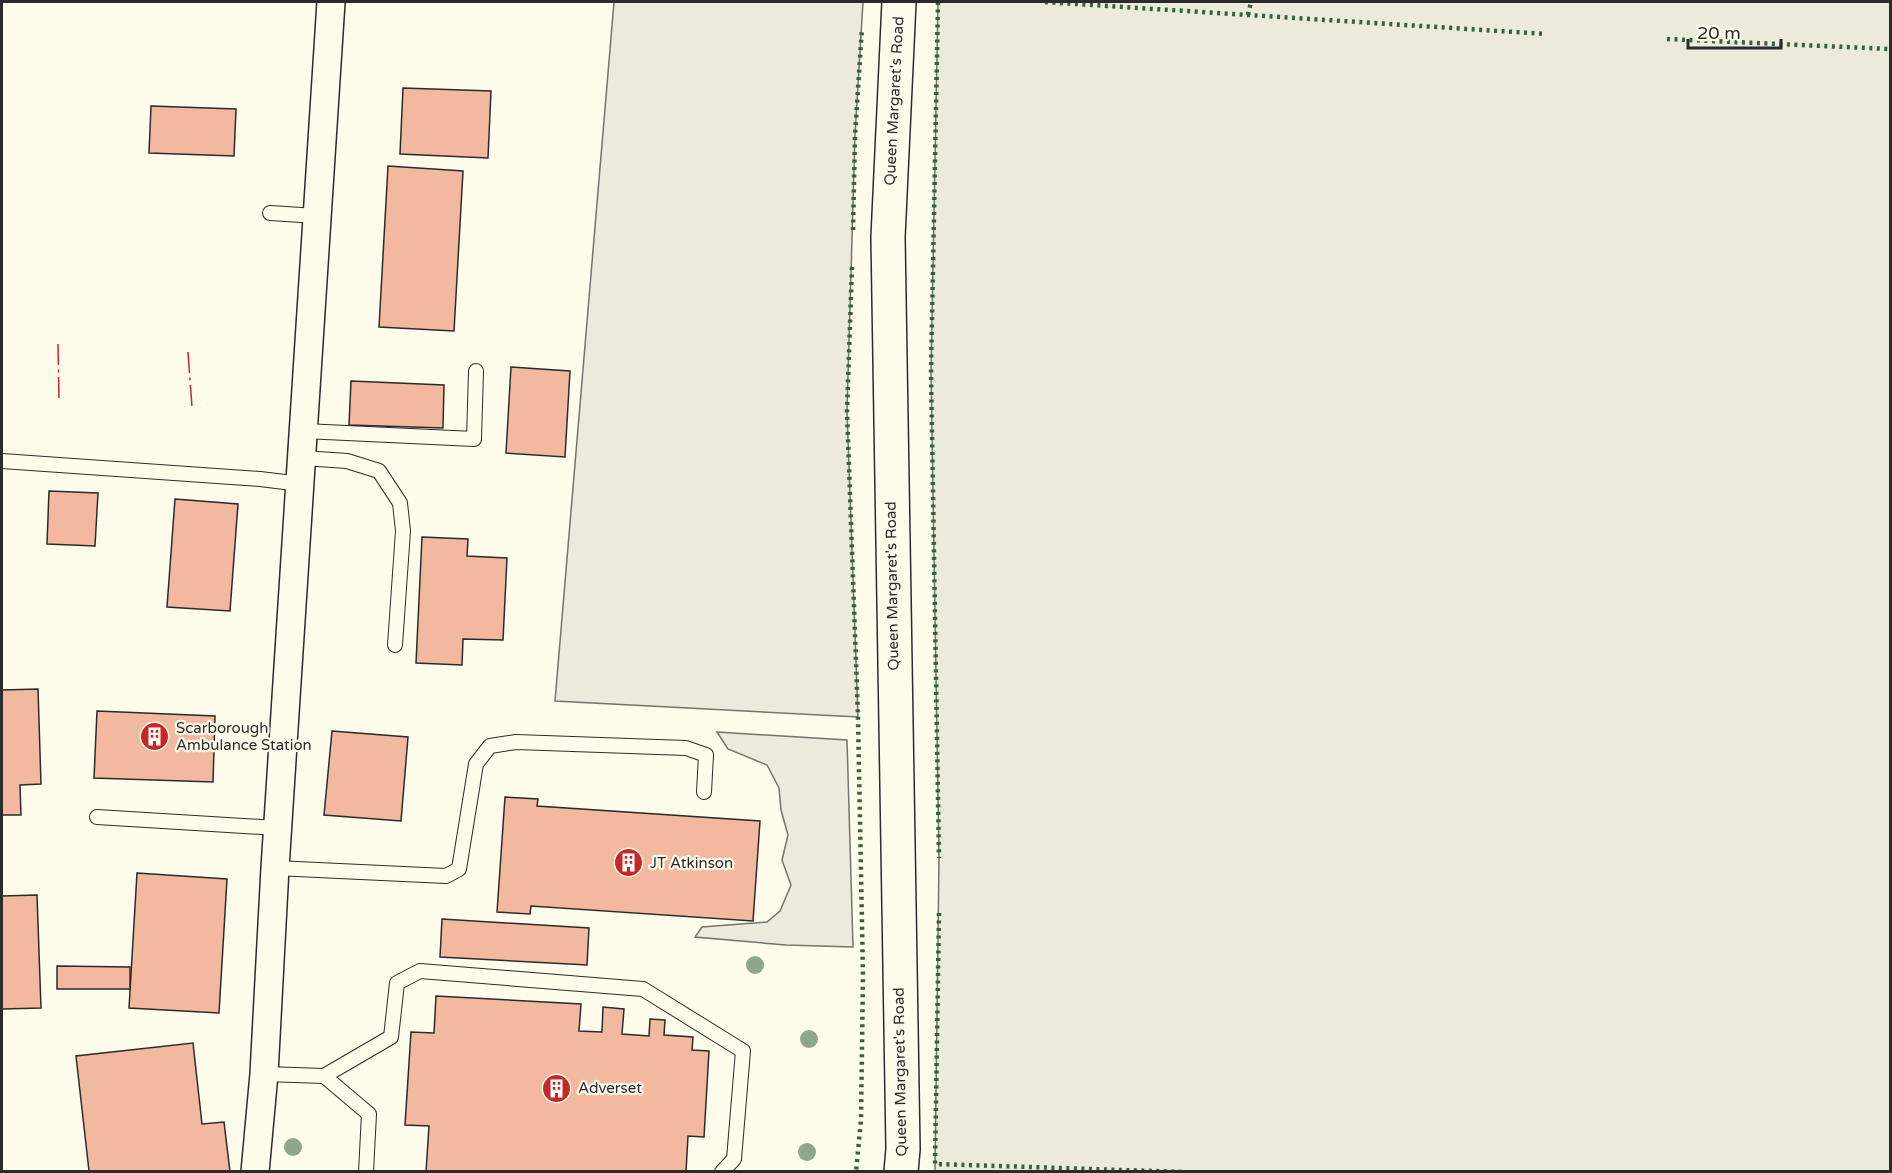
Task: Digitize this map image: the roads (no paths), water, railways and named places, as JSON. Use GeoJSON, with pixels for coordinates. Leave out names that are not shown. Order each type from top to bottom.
{"type":"FeatureCollection","features":[{"type":"Feature","properties":{"kind":"main road","name":"Queen Margaret's Road"},"geometry":{"type":"LineString","coordinates":[[899,2],[888,249],[903,1149],[901,1172]]}},
{"type":"Feature","properties":{"kind":"street"},"geometry":{"type":"LineString","coordinates":[[255,1172],[264,1074],[275,868],[332,2]]}},
{"type":"Feature","properties":{"kind":"lane"},"geometry":{"type":"LineString","coordinates":[[270,213],[317,216]]}},
{"type":"Feature","properties":{"kind":"lane"},"geometry":{"type":"LineString","coordinates":[[304,431],[474,439],[476,371]]}},
{"type":"Feature","properties":{"kind":"lane"},"geometry":{"type":"LineString","coordinates":[[2,461],[250,478],[302,471],[347,461],[379,471],[400,503],[403,531],[395,645]]}},
{"type":"Feature","properties":{"kind":"lane"},"geometry":{"type":"LineString","coordinates":[[275,868],[446,876],[459,869],[476,764],[490,746],[516,742],[686,748],[706,755],[704,792]]}},
{"type":"Feature","properties":{"kind":"lane"},"geometry":{"type":"LineString","coordinates":[[97,817],[278,828]]}},
{"type":"Feature","properties":{"kind":"lane"},"geometry":{"type":"LineString","coordinates":[[264,1074],[324,1076],[391,1037],[397,983],[420,971],[643,989],[743,1051],[734,1159],[723,1172]]}},
{"type":"Feature","properties":{"kind":"lane"},"geometry":{"type":"LineString","coordinates":[[324,1076],[369,1114],[366,1172]]}},
{"type":"Feature","properties":{"kind":"place","name":"Scarborough Ambulance Station"},"geometry":{"type":"Point","coordinates":[155,737]}},
{"type":"Feature","properties":{"kind":"place","name":"JT Atkinson"},"geometry":{"type":"Point","coordinates":[629,863]}},
{"type":"Feature","properties":{"kind":"place","name":"Adverset"},"geometry":{"type":"Point","coordinates":[557,1088]}}]}
